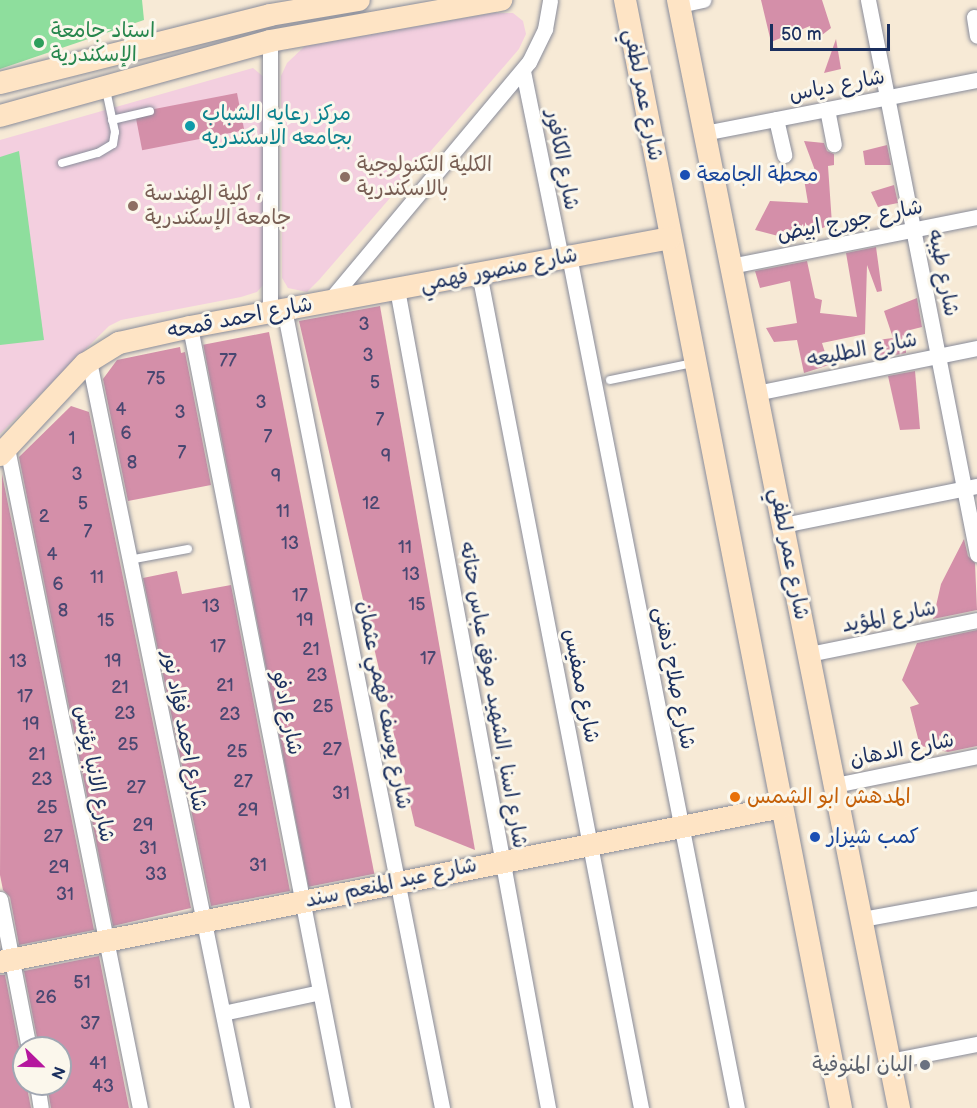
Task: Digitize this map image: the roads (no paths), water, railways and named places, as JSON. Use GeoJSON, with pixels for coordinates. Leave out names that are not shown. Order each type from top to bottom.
{"type":"FeatureCollection","features":[{"type":"Feature","properties":{"kind":"street"},"geometry":{"type":"LineString","coordinates":[[359,0],[270,8],[4,81],[9,113],[270,41],[501,0]]}},
{"type":"Feature","properties":{"kind":"street","name":"شارع احمد قمحه"},"geometry":{"type":"LineString","coordinates":[[4,452],[89,361],[119,344],[190,327],[329,301],[523,71],[538,46],[550,0]]}},
{"type":"Feature","properties":{"kind":"street","name":"شارع عمر لطفي"},"geometry":{"type":"LineString","coordinates":[[625,0],[841,1108]]}},
{"type":"Feature","properties":{"kind":"street"},"geometry":{"type":"LineString","coordinates":[[678,3],[704,0]]}},
{"type":"Feature","properties":{"kind":"street","name":"شارع طيبه"},"geometry":{"type":"LineString","coordinates":[[868,0],[937,356],[970,487],[977,554]]}},
{"type":"Feature","properties":{"kind":"street","name":"شارع عمر لطفي"},"geometry":{"type":"LineString","coordinates":[[678,3],[899,1108]]}},
{"type":"Feature","properties":{"kind":"street"},"geometry":{"type":"LineString","coordinates":[[270,8],[270,41]]}},
{"type":"Feature","properties":{"kind":"street"},"geometry":{"type":"LineString","coordinates":[[974,17],[977,36]]}},
{"type":"Feature","properties":{"kind":"street","name":"شارع يوسف فهمي عثمان"},"geometry":{"type":"LineString","coordinates":[[270,41],[277,310],[397,881],[442,1108]]}},
{"type":"Feature","properties":{"kind":"street","name":"شارع الكافور"},"geometry":{"type":"LineString","coordinates":[[523,71],[565,257]]}},
{"type":"Feature","properties":{"kind":"street","name":"شارع دياس"},"geometry":{"type":"LineString","coordinates":[[704,133],[977,80]]}},
{"type":"Feature","properties":{"kind":"street"},"geometry":{"type":"LineString","coordinates":[[827,109],[834,144]]}},
{"type":"Feature","properties":{"kind":"street"},"geometry":{"type":"LineString","coordinates":[[776,119],[784,155]]}},
{"type":"Feature","properties":{"kind":"street","name":"شارع جورج ابيض"},"geometry":{"type":"LineString","coordinates":[[731,266],[977,217]]}},
{"type":"Feature","properties":{"kind":"street","name":"شارع منصور فهمي"},"geometry":{"type":"LineString","coordinates":[[329,301],[670,238]]}},
{"type":"Feature","properties":{"kind":"street","name":"شارع صلاح ذهنى"},"geometry":{"type":"LineString","coordinates":[[565,257],[737,1108]]}},
{"type":"Feature","properties":{"kind":"street","name":"شارع ممفيس"},"geometry":{"type":"LineString","coordinates":[[479,273],[641,1108]]}},
{"type":"Feature","properties":{"kind":"street","name":"شارع اسنا , الشهيد موفق عباس حتاته"},"geometry":{"type":"LineString","coordinates":[[397,290],[548,1108]]}},
{"type":"Feature","properties":{"kind":"street","name":"شارع ادفو"},"geometry":{"type":"LineString","coordinates":[[190,327],[343,1108]]}},
{"type":"Feature","properties":{"kind":"street","name":"شارع الطليعه"},"geometry":{"type":"LineString","coordinates":[[756,393],[977,348]]}},
{"type":"Feature","properties":{"kind":"street","name":"شارع احمد فؤاد نور"},"geometry":{"type":"LineString","coordinates":[[89,361],[195,896],[205,922],[242,1108]]}},
{"type":"Feature","properties":{"kind":"street","name":"شارع الانبا يؤنس"},"geometry":{"type":"LineString","coordinates":[[4,452],[140,1108]]}},
{"type":"Feature","properties":{"kind":"street"},"geometry":{"type":"LineString","coordinates":[[783,525],[970,487]]}},
{"type":"Feature","properties":{"kind":"street","name":"شارع المؤيد"},"geometry":{"type":"LineString","coordinates":[[808,654],[977,620]]}},
{"type":"Feature","properties":{"kind":"street","name":"شارع الدهان"},"geometry":{"type":"LineString","coordinates":[[835,785],[977,756]]}},
{"type":"Feature","properties":{"kind":"street","name":"شارع عبد المنعم سند"},"geometry":{"type":"LineString","coordinates":[[6,961],[502,860],[782,807]]}},
{"type":"Feature","properties":{"kind":"street"},"geometry":{"type":"LineString","coordinates":[[862,919],[977,898]]}},
{"type":"Feature","properties":{"kind":"street"},"geometry":{"type":"LineString","coordinates":[[0,899],[6,961],[26,1036]]}},
{"type":"Feature","properties":{"kind":"street"},"geometry":{"type":"LineString","coordinates":[[223,1013],[320,992]]}},
{"type":"Feature","properties":{"kind":"street"},"geometry":{"type":"LineString","coordinates":[[890,1061],[977,1044]]}},
{"type":"Feature","properties":{"kind":"lane"},"geometry":{"type":"LineString","coordinates":[[62,163],[108,149],[115,132],[106,88]]}},
{"type":"Feature","properties":{"kind":"lane"},"geometry":{"type":"LineString","coordinates":[[112,120],[150,111]]}},
{"type":"Feature","properties":{"kind":"lane"},"geometry":{"type":"LineString","coordinates":[[610,380],[694,363]]}},
{"type":"Feature","properties":{"kind":"lane"},"geometry":{"type":"LineString","coordinates":[[129,560],[188,549]]}},
{"type":"Feature","properties":{"kind":"place","name":"استاد جامعة الإسكندرية"},"geometry":{"type":"Point","coordinates":[39,43]}},
{"type":"Feature","properties":{"kind":"place","name":"مركز رعايه الشباب بجامعه الاسكندريه"},"geometry":{"type":"Point","coordinates":[190,126]}},
{"type":"Feature","properties":{"kind":"place","name":"محطة الجامعة"},"geometry":{"type":"Point","coordinates":[685,175]}},
{"type":"Feature","properties":{"kind":"place","name":"الكلية التكنولوجية بالاسكندرية"},"geometry":{"type":"Point","coordinates":[345,177]}},
{"type":"Feature","properties":{"kind":"place","name":"كلية الهندسة ، جامعة الإسكندرية"},"geometry":{"type":"Point","coordinates":[133,206]}},
{"type":"Feature","properties":{"kind":"place","name":"المدهش ابو الشمس"},"geometry":{"type":"Point","coordinates":[735,797]}},
{"type":"Feature","properties":{"kind":"place","name":"كمب شيزار"},"geometry":{"type":"Point","coordinates":[815,837]}},
{"type":"Feature","properties":{"kind":"place","name":"البان المنوفية"},"geometry":{"type":"Point","coordinates":[925,1065]}}]}
